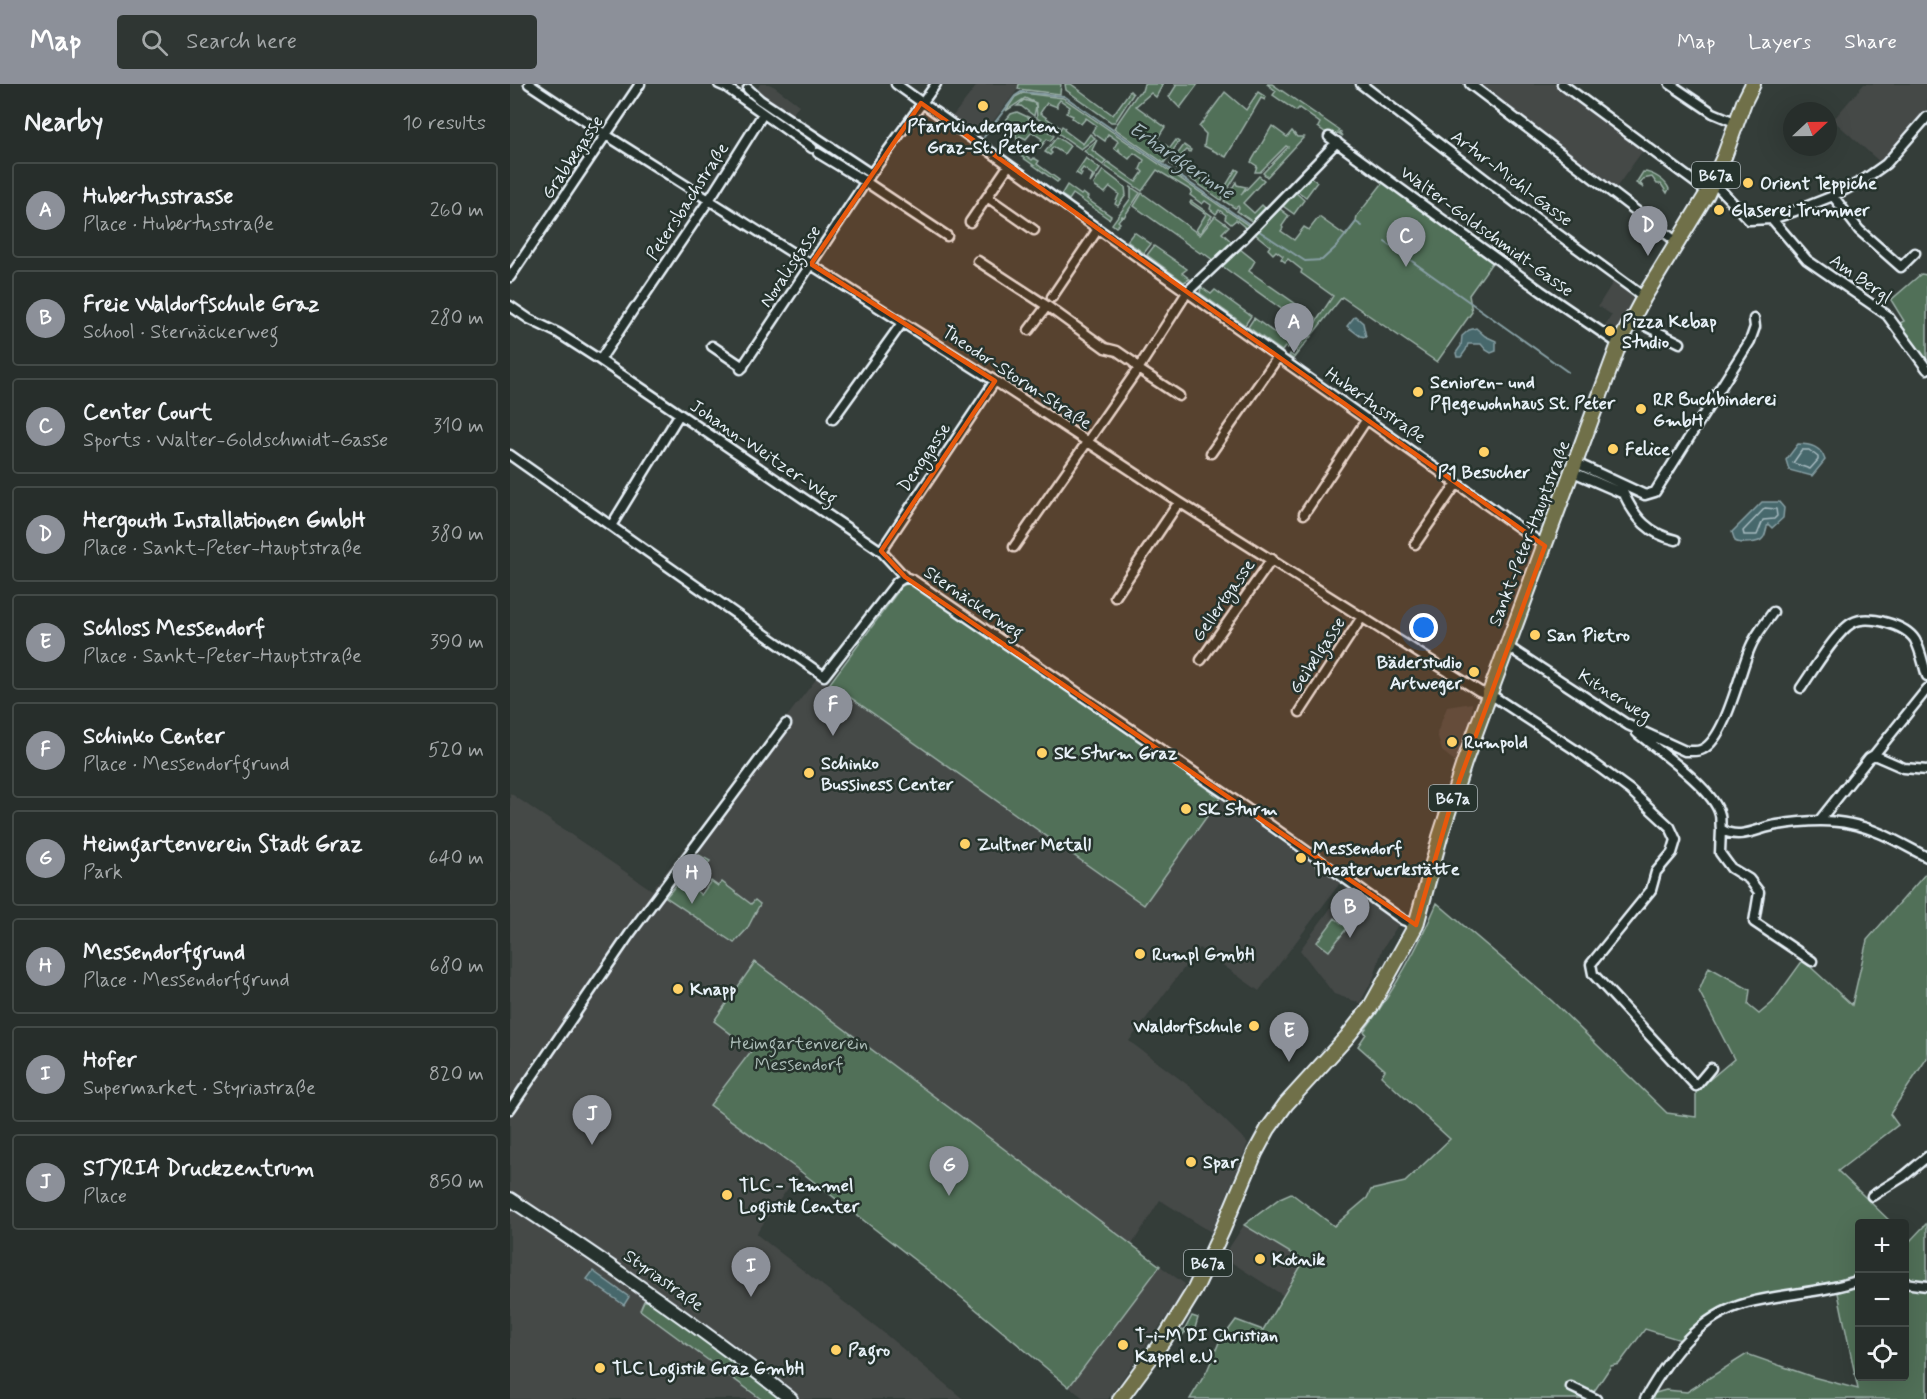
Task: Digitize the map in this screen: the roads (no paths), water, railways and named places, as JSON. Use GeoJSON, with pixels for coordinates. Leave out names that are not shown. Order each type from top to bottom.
{"type":"FeatureCollection","features":[{"type":"Feature","properties":{"kind":"main road","name":"Sankt-Peter-Hauptstraße"},"geometry":{"type":"LineString","coordinates":[[1120,1399],[1165,1338],[1191,1296],[1268,1129],[1286,1104],[1370,1008],[1416,925],[1440,837],[1489,695],[1619,344],[1644,297],[1710,188],[1754,84]]}},
{"type":"Feature","properties":{"kind":"street","name":"Theodor-Storm-Straße"},"geometry":{"type":"LineString","coordinates":[[529,84],[902,324],[995,381],[1179,502],[1479,691],[1489,695]]}},
{"type":"Feature","properties":{"kind":"street","name":"Grabbegasse"},"geometry":{"type":"LineString","coordinates":[[510,277],[640,84]]}},
{"type":"Feature","properties":{"kind":"street"},"geometry":{"type":"LineString","coordinates":[[719,84],[815,150],[868,178]]}},
{"type":"Feature","properties":{"kind":"street","name":"Hubertusstraße"},"geometry":{"type":"LineString","coordinates":[[896,84],[1545,546]]}},
{"type":"Feature","properties":{"kind":"street","name":"Novalisgasse"},"geometry":{"type":"LineString","coordinates":[[712,346],[742,368],[868,178],[936,84]]}},
{"type":"Feature","properties":{"kind":"street","name":"Artur-Michl-Gasse"},"geometry":{"type":"LineString","coordinates":[[1361,84],[1529,213],[1644,297]]}},
{"type":"Feature","properties":{"kind":"street"},"geometry":{"type":"LineString","coordinates":[[1470,84],[1677,242]]}},
{"type":"Feature","properties":{"kind":"street"},"geometry":{"type":"LineString","coordinates":[[1562,84],[1700,186],[1710,188],[1749,220],[1772,219],[1833,196],[1862,180],[1886,164],[1927,117]]}},
{"type":"Feature","properties":{"kind":"street"},"geometry":{"type":"LineString","coordinates":[[1670,84],[1701,102],[1713,113],[1737,123]]}},
{"type":"Feature","properties":{"kind":"street"},"geometry":{"type":"LineString","coordinates":[[748,89],[760,100],[819,139],[947,236]]}},
{"type":"Feature","properties":{"kind":"street","name":"Petersbachstraße"},"geometry":{"type":"LineString","coordinates":[[600,360],[709,200],[763,114]]}},
{"type":"Feature","properties":{"kind":"street","name":"Walter-Goldschmidt-Gasse"},"geometry":{"type":"LineString","coordinates":[[1188,291],[1253,228],[1333,139],[1541,291],[1619,344]]}},
{"type":"Feature","properties":{"kind":"street"},"geometry":{"type":"LineString","coordinates":[[970,222],[1009,165]]}},
{"type":"Feature","properties":{"kind":"street"},"geometry":{"type":"LineString","coordinates":[[1833,196],[1859,230],[1901,267],[1916,253]]}},
{"type":"Feature","properties":{"kind":"street"},"geometry":{"type":"LineString","coordinates":[[987,197],[1034,230]]}},
{"type":"Feature","properties":{"kind":"street","name":"Am Bergl"},"geometry":{"type":"LineString","coordinates":[[1772,219],[1807,260],[1887,315],[1927,369]]}},
{"type":"Feature","properties":{"kind":"street"},"geometry":{"type":"LineString","coordinates":[[1053,297],[1098,229]]}},
{"type":"Feature","properties":{"kind":"street"},"geometry":{"type":"LineString","coordinates":[[978,261],[1106,348],[1117,351],[1133,362],[1138,369],[1179,396]]}},
{"type":"Feature","properties":{"kind":"street"},"geometry":{"type":"LineString","coordinates":[[1014,547],[1138,369],[1188,291]]}},
{"type":"Feature","properties":{"kind":"street","name":"Johann-Weitzer-Weg"},"geometry":{"type":"LineString","coordinates":[[510,306],[600,360],[881,551],[905,577]]}},
{"type":"Feature","properties":{"kind":"street"},"geometry":{"type":"LineString","coordinates":[[1029,330],[1047,306]]}},
{"type":"Feature","properties":{"kind":"street"},"geometry":{"type":"LineString","coordinates":[[1632,318],[1680,343]]}},
{"type":"Feature","properties":{"kind":"street"},"geometry":{"type":"LineString","coordinates":[[1573,467],[1645,495],[1655,492],[1750,341],[1755,327],[1754,319]]}},
{"type":"Feature","properties":{"kind":"street"},"geometry":{"type":"LineString","coordinates":[[833,419],[902,324]]}},
{"type":"Feature","properties":{"kind":"street"},"geometry":{"type":"LineString","coordinates":[[1211,453],[1278,357]]}},
{"type":"Feature","properties":{"kind":"street","name":"Denggasse"},"geometry":{"type":"LineString","coordinates":[[881,551],[995,381]]}},
{"type":"Feature","properties":{"kind":"street"},"geometry":{"type":"LineString","coordinates":[[611,526],[680,415]]}},
{"type":"Feature","properties":{"kind":"street"},"geometry":{"type":"LineString","coordinates":[[1304,514],[1367,419]]}},
{"type":"Feature","properties":{"kind":"street","name":"Sternäckerweg"},"geometry":{"type":"LineString","coordinates":[[510,455],[824,676],[895,585],[905,577],[918,582],[1403,920],[1416,925]]}},
{"type":"Feature","properties":{"kind":"street"},"geometry":{"type":"LineString","coordinates":[[1573,467],[1624,494],[1633,513],[1645,526],[1664,537],[1676,540]]}},
{"type":"Feature","properties":{"kind":"street"},"geometry":{"type":"LineString","coordinates":[[1415,544],[1457,483]]}},
{"type":"Feature","properties":{"kind":"street"},"geometry":{"type":"LineString","coordinates":[[1115,597],[1179,502]]}},
{"type":"Feature","properties":{"kind":"street","name":"Gellertgasse"},"geometry":{"type":"LineString","coordinates":[[1201,660],[1272,559]]}},
{"type":"Feature","properties":{"kind":"street","name":"Kitnerweg"},"geometry":{"type":"LineString","coordinates":[[1507,646],[1628,725],[1685,751],[1702,749],[1713,740],[1733,702],[1740,673],[1751,644],[1773,612]]}},
{"type":"Feature","properties":{"kind":"street","name":"Geibelgasse"},"geometry":{"type":"LineString","coordinates":[[1300,712],[1362,617]]}},
{"type":"Feature","properties":{"kind":"street"},"geometry":{"type":"LineString","coordinates":[[1801,688],[1837,638],[1853,622],[1870,620],[1901,627],[1914,639],[1927,676]]}},
{"type":"Feature","properties":{"kind":"street"},"geometry":{"type":"LineString","coordinates":[[1819,821],[1927,689]]}},
{"type":"Feature","properties":{"kind":"street"},"geometry":{"type":"LineString","coordinates":[[1489,695],[1568,745],[1630,790],[1670,827],[1676,840],[1672,853],[1656,872],[1651,890],[1591,964],[1593,974],[1696,1086],[1711,1068]]}},
{"type":"Feature","properties":{"kind":"street"},"geometry":{"type":"LineString","coordinates":[[510,1109],[651,906],[786,724]]}},
{"type":"Feature","properties":{"kind":"street"},"geometry":{"type":"LineString","coordinates":[[1628,725],[1698,784],[1712,799],[1720,815],[1720,853],[1731,868],[1749,879],[1759,892],[1754,922],[1812,961]]}},
{"type":"Feature","properties":{"kind":"street"},"geometry":{"type":"LineString","coordinates":[[1874,755],[1904,768],[1927,770]]}},
{"type":"Feature","properties":{"kind":"street"},"geometry":{"type":"LineString","coordinates":[[1720,829],[1735,836],[1776,825],[1819,821],[1850,824],[1876,831],[1927,857]]}},
{"type":"Feature","properties":{"kind":"street"},"geometry":{"type":"LineString","coordinates":[[1872,1196],[1904,1176],[1927,1157]]}},
{"type":"Feature","properties":{"kind":"street","name":"Styriastraße"},"geometry":{"type":"LineString","coordinates":[[510,1199],[608,1263],[702,1329],[791,1399]]}},
{"type":"Feature","properties":{"kind":"street"},"geometry":{"type":"LineString","coordinates":[[1645,1399],[1684,1341],[1711,1319],[1745,1304],[1837,1288],[1855,1282]]}},
{"type":"Feature","properties":{"kind":"street"},"geometry":{"type":"LineString","coordinates":[[1909,1284],[1927,1286]]}},
{"type":"Feature","properties":{"kind":"street"},"geometry":{"type":"LineString","coordinates":[[1571,1387],[1596,1399]]}},
{"type":"Feature","properties":{"kind":"water"},"geometry":{"type":"Polygon","coordinates":[[[1355,316],[1363,323],[1366,337],[1360,336],[1347,326],[1355,316]]]}},
{"type":"Feature","properties":{"kind":"water"},"geometry":{"type":"Polygon","coordinates":[[[1476,328],[1485,336],[1496,341],[1496,351],[1491,353],[1481,344],[1468,344],[1461,357],[1457,357],[1456,353],[1461,346],[1462,336],[1476,328]]]}},
{"type":"Feature","properties":{"kind":"water"},"geometry":{"type":"Polygon","coordinates":[[[1798,444],[1815,447],[1825,460],[1812,476],[1789,470],[1786,460],[1798,444]]]}},
{"type":"Feature","properties":{"kind":"water"},"geometry":{"type":"Polygon","coordinates":[[[1762,502],[1779,502],[1784,508],[1783,518],[1772,528],[1768,524],[1761,540],[1749,543],[1735,541],[1732,532],[1762,502]]]}},
{"type":"Feature","properties":{"kind":"water"},"geometry":{"type":"Polygon","coordinates":[[[593,1271],[629,1297],[624,1305],[587,1279],[593,1271]]]}},
{"type":"Feature","properties":{"kind":"waterway","name":"Erhardgerinne"},"geometry":{"type":"LineString","coordinates":[[984,137],[1015,96],[1021,92],[1064,96],[1252,226]]}},
{"type":"Feature","properties":{"kind":"waterway","name":"Erhardgerinne"},"geometry":{"type":"LineString","coordinates":[[1256,229],[1305,261],[1322,260],[1356,222],[1362,226]]}},
{"type":"Feature","properties":{"kind":"waterway","name":"Erhardgerinne"},"geometry":{"type":"LineString","coordinates":[[1385,242],[1568,372]]}},
{"type":"Feature","properties":{"kind":"place","name":"Pfarrkindergarten Graz-St. Peter"},"geometry":{"type":"Point","coordinates":[983,106]}},
{"type":"Feature","properties":{"kind":"place","name":"Orient Teppiche"},"geometry":{"type":"Point","coordinates":[1748,183]}},
{"type":"Feature","properties":{"kind":"place","name":"Glaserei Trummer"},"geometry":{"type":"Point","coordinates":[1719,210]}},
{"type":"Feature","properties":{"kind":"place","name":"Hergouth Installationen GmbH"},"geometry":{"type":"Point","coordinates":[1648,256]}},
{"type":"Feature","properties":{"kind":"place","name":"Center Court"},"geometry":{"type":"Point","coordinates":[1406,267]}},
{"type":"Feature","properties":{"kind":"place","name":"Pizza Kebap Studio"},"geometry":{"type":"Point","coordinates":[1610,331]}},
{"type":"Feature","properties":{"kind":"place","name":"Hubertusstrasse"},"geometry":{"type":"Point","coordinates":[1294,353]}},
{"type":"Feature","properties":{"kind":"place","name":"Senioren- und Pflegewohnhaus St. Peter"},"geometry":{"type":"Point","coordinates":[1418,392]}},
{"type":"Feature","properties":{"kind":"place","name":"RR Buchbinderei GmbH"},"geometry":{"type":"Point","coordinates":[1641,409]}},
{"type":"Feature","properties":{"kind":"place","name":"Felice"},"geometry":{"type":"Point","coordinates":[1613,449]}},
{"type":"Feature","properties":{"kind":"place","name":"P1 Besucher"},"geometry":{"type":"Point","coordinates":[1484,452]}},
{"type":"Feature","properties":{"kind":"place","name":"San Pietro"},"geometry":{"type":"Point","coordinates":[1535,635]}},
{"type":"Feature","properties":{"kind":"place","name":"Bäderstudio Artweger"},"geometry":{"type":"Point","coordinates":[1474,672]}},
{"type":"Feature","properties":{"kind":"place","name":"Schinko Center"},"geometry":{"type":"Point","coordinates":[833,736]}},
{"type":"Feature","properties":{"kind":"place","name":"Rumpold"},"geometry":{"type":"Point","coordinates":[1452,742]}},
{"type":"Feature","properties":{"kind":"place","name":"SK Sturm Graz"},"geometry":{"type":"Point","coordinates":[1042,753]}},
{"type":"Feature","properties":{"kind":"place","name":"Schinko Bussiness Center"},"geometry":{"type":"Point","coordinates":[809,773]}},
{"type":"Feature","properties":{"kind":"place","name":"SK Sturm"},"geometry":{"type":"Point","coordinates":[1186,809]}},
{"type":"Feature","properties":{"kind":"place","name":"Zultner Metall"},"geometry":{"type":"Point","coordinates":[965,844]}},
{"type":"Feature","properties":{"kind":"place","name":"Messendorf Theaterwerkstätte"},"geometry":{"type":"Point","coordinates":[1301,858]}},
{"type":"Feature","properties":{"kind":"place","name":"Messendorfgrund"},"geometry":{"type":"Point","coordinates":[692,904]}},
{"type":"Feature","properties":{"kind":"place","name":"Freie Waldorfschule Graz"},"geometry":{"type":"Point","coordinates":[1350,938]}},
{"type":"Feature","properties":{"kind":"place","name":"Rumpl GmbH"},"geometry":{"type":"Point","coordinates":[1140,954]}},
{"type":"Feature","properties":{"kind":"place","name":"Knapp"},"geometry":{"type":"Point","coordinates":[678,989]}},
{"type":"Feature","properties":{"kind":"place","name":"Waldorfschule"},"geometry":{"type":"Point","coordinates":[1254,1026]}},
{"type":"Feature","properties":{"kind":"place","name":"Schloss Messendorf"},"geometry":{"type":"Point","coordinates":[1289,1062]}},
{"type":"Feature","properties":{"kind":"place","name":"STYRIA Druckzentrum"},"geometry":{"type":"Point","coordinates":[592,1145]}},
{"type":"Feature","properties":{"kind":"place","name":"Spar"},"geometry":{"type":"Point","coordinates":[1191,1162]}},
{"type":"Feature","properties":{"kind":"place","name":"TLC - Temmel Logistik Center"},"geometry":{"type":"Point","coordinates":[727,1195]}},
{"type":"Feature","properties":{"kind":"place","name":"Heimgartenverein Stadt Graz"},"geometry":{"type":"Point","coordinates":[949,1196]}},
{"type":"Feature","properties":{"kind":"place","name":"Kotnik"},"geometry":{"type":"Point","coordinates":[1260,1259]}},
{"type":"Feature","properties":{"kind":"place","name":"Hofer"},"geometry":{"type":"Point","coordinates":[751,1297]}},
{"type":"Feature","properties":{"kind":"place","name":"T-i-M DI Christian Kappel e.U."},"geometry":{"type":"Point","coordinates":[1123,1345]}},
{"type":"Feature","properties":{"kind":"place","name":"Pagro"},"geometry":{"type":"Point","coordinates":[836,1350]}},
{"type":"Feature","properties":{"kind":"place","name":"TLC Logistik Graz GmbH"},"geometry":{"type":"Point","coordinates":[600,1368]}},
{"type":"Feature","properties":{"kind":"park label","name":"Heimgartenverein Messendorf"},"geometry":{"type":"Point","coordinates":[799,1053]}}]}
